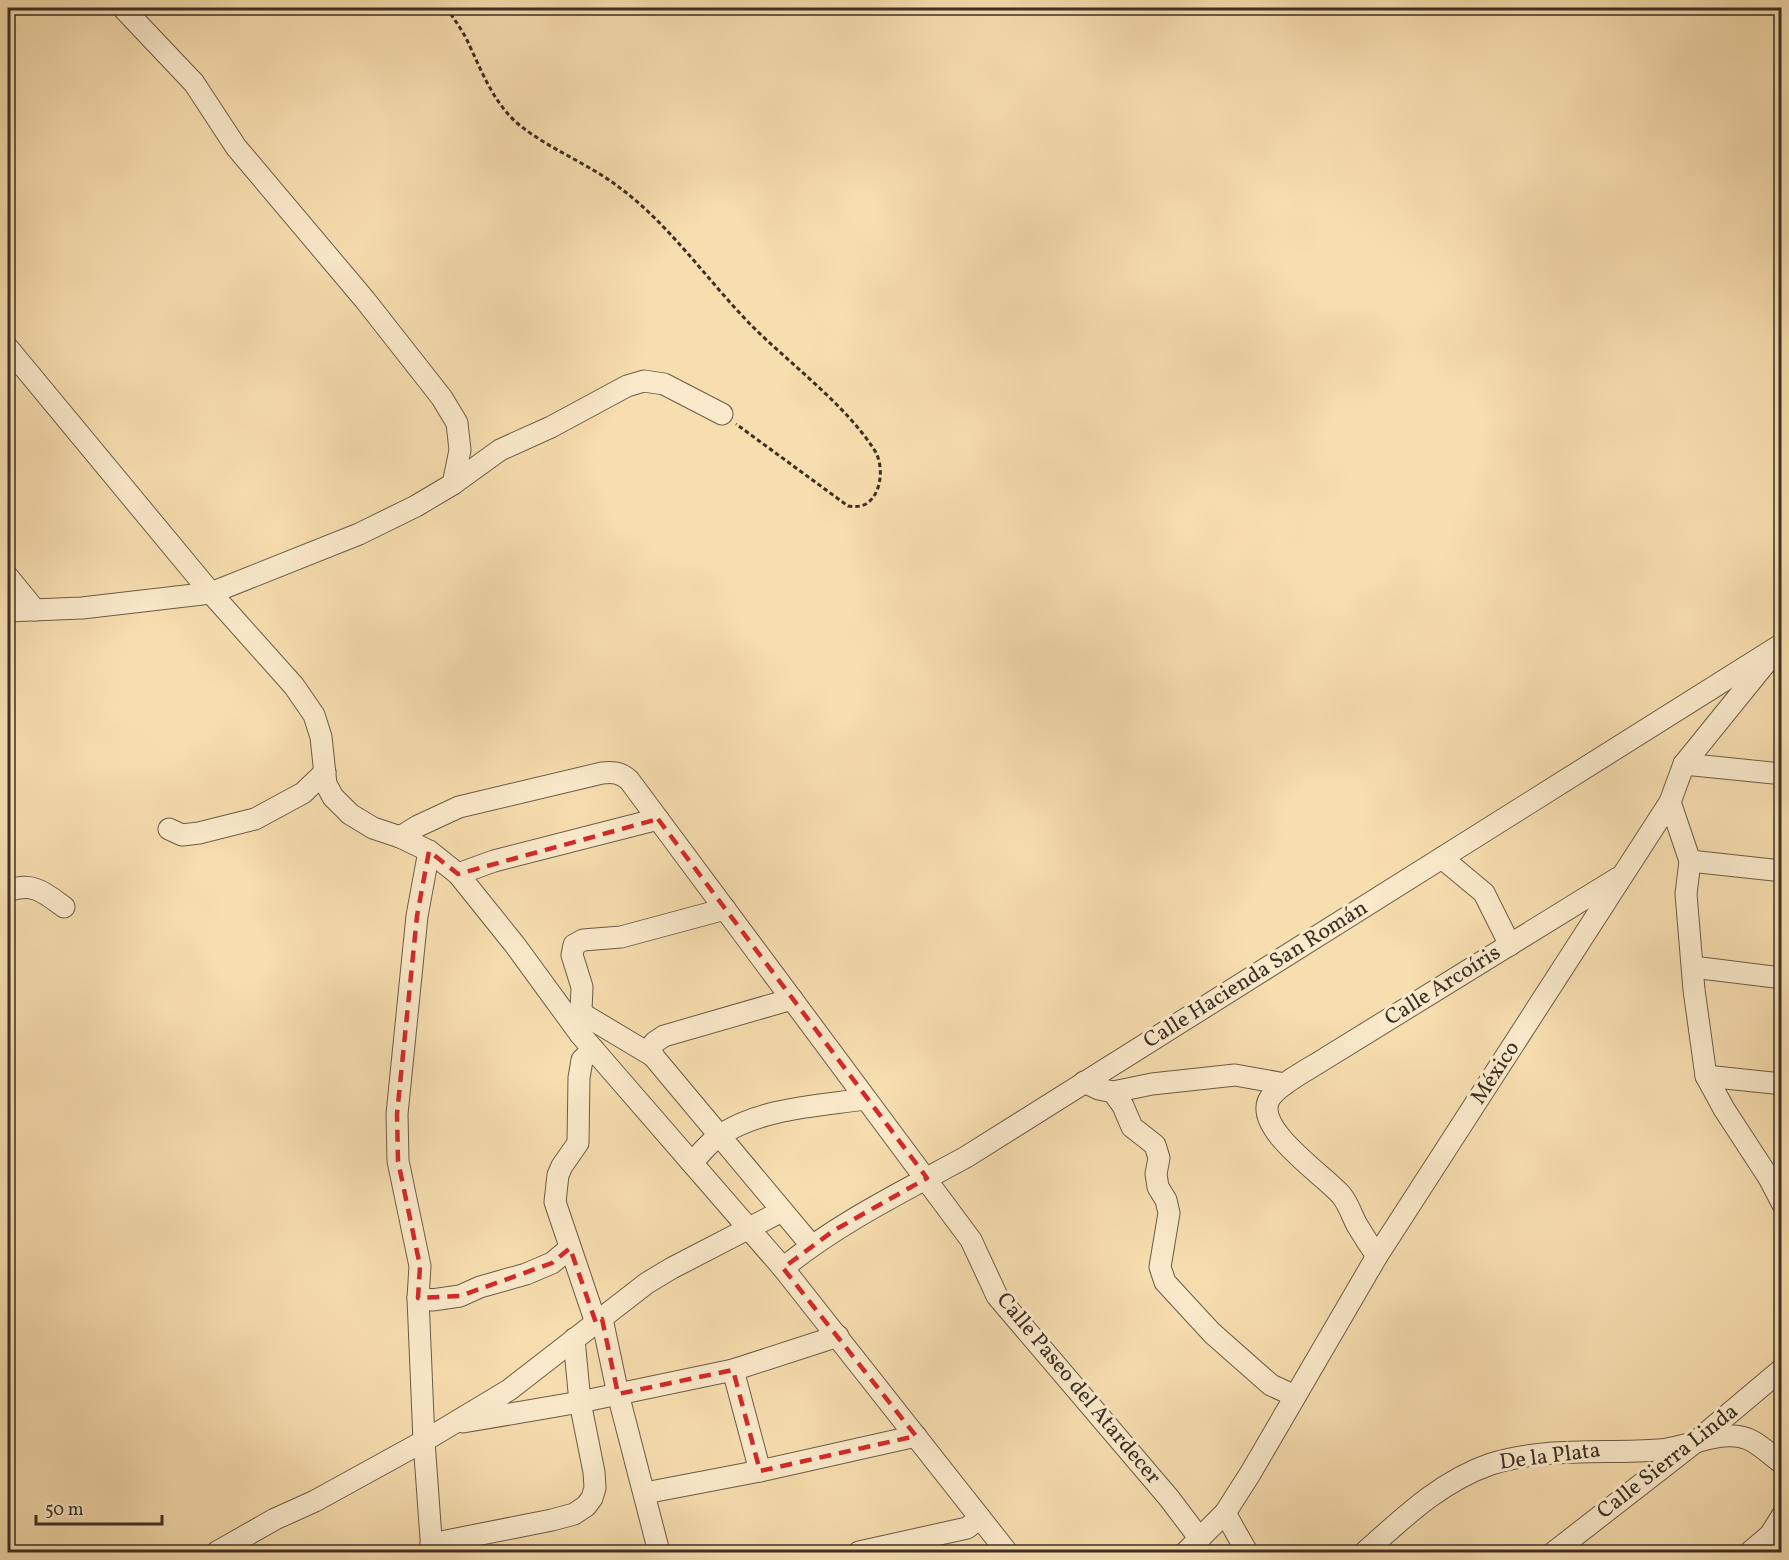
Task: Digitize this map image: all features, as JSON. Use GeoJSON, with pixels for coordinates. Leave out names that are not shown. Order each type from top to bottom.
{"type":"FeatureCollection","features":[{"type":"Feature","properties":{"kind":"street"},"geometry":{"type":"LineString","coordinates":[[123,8],[194,83],[248,163],[365,300],[442,398],[457,423],[460,450],[453,484]]}},
{"type":"Feature","properties":{"kind":"street"},"geometry":{"type":"LineString","coordinates":[[8,348],[212,593],[294,686],[314,715],[321,737],[326,784],[333,797],[350,814],[373,828],[400,837],[429,851],[458,874],[692,1163],[783,1268],[1007,1552]]}},
{"type":"Feature","properties":{"kind":"street"},"geometry":{"type":"LineString","coordinates":[[8,611],[82,608],[212,593],[359,534],[416,506],[453,484],[500,450],[551,427],[627,386],[644,381],[664,384],[722,414]]}},
{"type":"Feature","properties":{"kind":"street"},"geometry":{"type":"LineString","coordinates":[[8,577],[35,610]]}},
{"type":"Feature","properties":{"kind":"street","name":"México"},"geometry":{"type":"LineString","coordinates":[[1193,1546],[1225,1513],[1251,1474],[1377,1256],[1670,802],[1684,764],[1780,645]]}},
{"type":"Feature","properties":{"kind":"street","name":"Calle Hacienda San Román"},"geometry":{"type":"LineString","coordinates":[[1084,1082],[1780,645]]}},
{"type":"Feature","properties":{"kind":"street"},"geometry":{"type":"LineString","coordinates":[[1684,764],[1782,774]]}},
{"type":"Feature","properties":{"kind":"street"},"geometry":{"type":"LineString","coordinates":[[169,829],[182,835],[255,819],[303,793],[325,772]]}},
{"type":"Feature","properties":{"kind":"street","name":"Calle Paseo del Atardecer"},"geometry":{"type":"LineString","coordinates":[[400,837],[459,807],[602,773],[623,774],[865,1099],[927,1178],[971,1240],[997,1296],[1169,1498],[1193,1546]]}},
{"type":"Feature","properties":{"kind":"street"},"geometry":{"type":"LineString","coordinates":[[1670,802],[1690,861],[1686,894],[1694,990],[1706,1076],[1724,1110],[1775,1179],[1782,1203]]}},
{"type":"Feature","properties":{"kind":"street"},"geometry":{"type":"LineString","coordinates":[[458,874],[494,861],[658,819]]}},
{"type":"Feature","properties":{"kind":"street"},"geometry":{"type":"LineString","coordinates":[[429,851],[417,916],[397,1114],[398,1161],[420,1266],[418,1298],[424,1441],[432,1548],[574,1514],[586,1506],[592,1498],[595,1488],[594,1472],[580,1402],[574,1339]]}},
{"type":"Feature","properties":{"kind":"street"},"geometry":{"type":"LineString","coordinates":[[1442,858],[1484,893],[1510,945]]}},
{"type":"Feature","properties":{"kind":"street"},"geometry":{"type":"LineString","coordinates":[[1690,861],[1782,871]]}},
{"type":"Feature","properties":{"kind":"street","name":"Calle Arcoíris"},"geometry":{"type":"LineString","coordinates":[[1377,1256],[1344,1198],[1285,1144],[1273,1127],[1269,1118],[1270,1098],[1285,1084],[1624,874]]}},
{"type":"Feature","properties":{"kind":"street"},"geometry":{"type":"LineString","coordinates":[[8,891],[15,888],[40,889],[64,907]]}},
{"type":"Feature","properties":{"kind":"street"},"geometry":{"type":"LineString","coordinates":[[659,1552],[599,1321],[570,1248],[555,1202],[558,1175],[578,1143],[585,1032],[582,987],[572,955],[574,945],[583,940],[621,937],[725,909]]}},
{"type":"Feature","properties":{"kind":"street"},"geometry":{"type":"LineString","coordinates":[[1693,967],[1782,978]]}},
{"type":"Feature","properties":{"kind":"street"},"geometry":{"type":"LineString","coordinates":[[792,999],[664,1036],[651,1047],[653,1056],[811,1245]]}},
{"type":"Feature","properties":{"kind":"street"},"geometry":{"type":"LineString","coordinates":[[585,1032],[653,1056]]}},
{"type":"Feature","properties":{"kind":"street"},"geometry":{"type":"LineString","coordinates":[[783,1268],[811,1245],[871,1208],[966,1157],[1084,1082],[1113,1092],[1152,1084],[1235,1075],[1285,1084]]}},
{"type":"Feature","properties":{"kind":"street"},"geometry":{"type":"LineString","coordinates":[[1706,1076],[1782,1084]]}},
{"type":"Feature","properties":{"kind":"street"},"geometry":{"type":"LineString","coordinates":[[1113,1092],[1124,1106],[1132,1127],[1155,1145],[1160,1158],[1156,1174],[1158,1187],[1166,1200],[1169,1213],[1160,1267],[1166,1282],[1212,1333],[1271,1385],[1295,1396]]}},
{"type":"Feature","properties":{"kind":"street"},"geometry":{"type":"LineString","coordinates":[[692,1163],[719,1135],[736,1125],[767,1115],[865,1099]]}},
{"type":"Feature","properties":{"kind":"street"},"geometry":{"type":"LineString","coordinates":[[217,1552],[274,1519],[315,1501],[454,1423],[508,1390],[647,1283],[782,1211]]}},
{"type":"Feature","properties":{"kind":"street"},"geometry":{"type":"LineString","coordinates":[[418,1298],[432,1300],[460,1296],[552,1263],[570,1248]]}},
{"type":"Feature","properties":{"kind":"street"},"geometry":{"type":"LineString","coordinates":[[454,1423],[580,1402],[733,1370],[838,1336]]}},
{"type":"Feature","properties":{"kind":"street"},"geometry":{"type":"LineString","coordinates":[[733,1370],[760,1471]]}},
{"type":"Feature","properties":{"kind":"street","name":"Calle Sierra Linda"},"geometry":{"type":"LineString","coordinates":[[1554,1552],[1693,1444],[1782,1370]]}},
{"type":"Feature","properties":{"kind":"street"},"geometry":{"type":"LineString","coordinates":[[645,1493],[760,1471],[916,1436]]}},
{"type":"Feature","properties":{"kind":"street","name":"De la Plata"},"geometry":{"type":"LineString","coordinates":[[1365,1552],[1424,1500],[1449,1483],[1491,1464],[1520,1458],[1575,1452],[1660,1450],[1720,1436],[1741,1437],[1752,1441],[1781,1462]]}},
{"type":"Feature","properties":{"kind":"street"},"geometry":{"type":"LineString","coordinates":[[1781,1462],[1782,1475]]}},
{"type":"Feature","properties":{"kind":"street"},"geometry":{"type":"LineString","coordinates":[[1225,1513],[1247,1552]]}},
{"type":"Feature","properties":{"kind":"street"},"geometry":{"type":"LineString","coordinates":[[1750,1552],[1770,1535],[1782,1516]]}},
{"type":"Feature","properties":{"kind":"street"},"geometry":{"type":"LineString","coordinates":[[859,1552],[967,1528],[980,1518]]}},
{"type":"Feature","properties":{"kind":"path"},"geometry":{"type":"LineString","coordinates":[[446,8],[464,35],[492,92],[503,108],[517,122],[548,145],[620,187],[655,218],[753,326],[848,419],[875,452],[879,461],[881,473],[873,498],[865,505],[848,506],[722,414]]}},
{"type":"Feature","properties":{"kind":"highlighted area"},"geometry":{"type":"Polygon","coordinates":[[[658,819],[927,1178],[833,1231],[783,1268],[916,1436],[760,1471],[733,1370],[618,1394],[602,1319],[596,1323],[570,1248],[552,1263],[460,1296],[418,1298],[420,1266],[398,1161],[397,1114],[417,916],[429,851],[458,874],[658,819]]]}}]}
